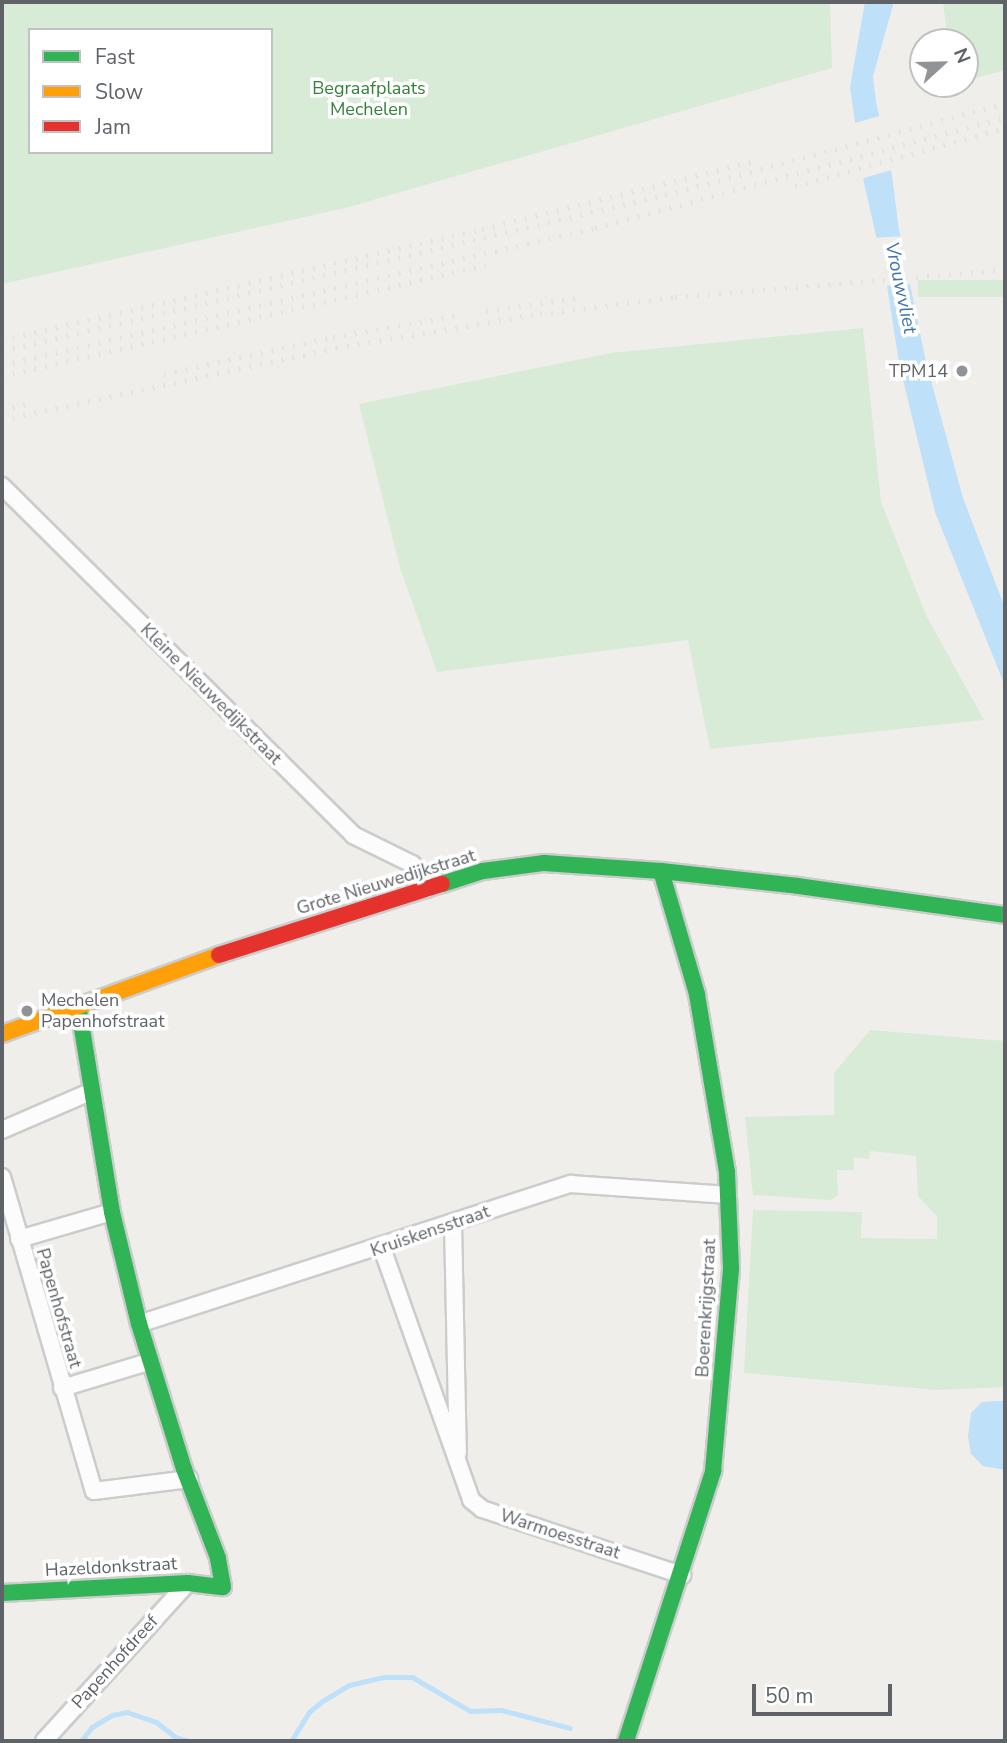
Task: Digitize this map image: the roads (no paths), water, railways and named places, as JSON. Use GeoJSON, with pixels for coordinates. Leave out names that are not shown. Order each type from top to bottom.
{"type":"FeatureCollection","features":[{"type":"Feature","properties":{"kind":"street","name":"Kleine Nieuwedijkstraat"},"geometry":{"type":"LineString","coordinates":[[2,486],[353,835],[412,864],[426,889]]}},
{"type":"Feature","properties":{"kind":"street","name":"Grote Nieuwedijkstraat"},"geometry":{"type":"LineString","coordinates":[[2,1034],[194,963],[483,871],[544,863],[661,871],[799,886],[1005,915]]}},
{"type":"Feature","properties":{"kind":"street","name":"Boerenkrijgstraat"},"geometry":{"type":"LineString","coordinates":[[626,1741],[713,1471],[731,1268],[727,1172],[697,994],[661,871]]}},
{"type":"Feature","properties":{"kind":"street"},"geometry":{"type":"LineString","coordinates":[[78,1005],[112,1212],[148,1362],[189,1479]]}},
{"type":"Feature","properties":{"kind":"street"},"geometry":{"type":"LineString","coordinates":[[2,1129],[92,1091]]}},
{"type":"Feature","properties":{"kind":"street","name":"Papenhofstraat"},"geometry":{"type":"LineString","coordinates":[[2,1177],[94,1491],[189,1479]]}},
{"type":"Feature","properties":{"kind":"street","name":"Kruiskensstraat"},"geometry":{"type":"LineString","coordinates":[[139,1324],[382,1248],[571,1184],[728,1195]]}},
{"type":"Feature","properties":{"kind":"street","name":"Papenhofstraat"},"geometry":{"type":"LineString","coordinates":[[19,1239],[112,1212]]}},
{"type":"Feature","properties":{"kind":"street","name":"Warmoesstraat"},"geometry":{"type":"LineString","coordinates":[[453,1223],[458,1469]]}},
{"type":"Feature","properties":{"kind":"street","name":"Warmoesstraat"},"geometry":{"type":"LineString","coordinates":[[382,1248],[471,1500],[482,1509],[682,1574]]}},
{"type":"Feature","properties":{"kind":"street","name":"Papenhofstraat"},"geometry":{"type":"LineString","coordinates":[[62,1388],[148,1362]]}},
{"type":"Feature","properties":{"kind":"street","name":"Hazeldonkstraat"},"geometry":{"type":"LineString","coordinates":[[2,1593],[188,1583],[223,1587],[218,1559],[189,1479]]}},
{"type":"Feature","properties":{"kind":"street","name":"Papenhofdreef"},"geometry":{"type":"LineString","coordinates":[[44,1741],[188,1583]]}},
{"type":"Feature","properties":{"kind":"water","name":"Vrouwvliet"},"geometry":{"type":"Polygon","coordinates":[[[865,2],[894,2],[873,76],[876,102],[890,161],[899,230],[926,362],[963,498],[1005,608],[1005,686],[935,512],[899,363],[886,279],[864,183],[850,87],[865,2]]]}},
{"type":"Feature","properties":{"kind":"water"},"geometry":{"type":"Polygon","coordinates":[[[1005,1401],[1005,1470],[983,1466],[971,1454],[968,1437],[971,1413],[982,1402],[1005,1401]]]}},
{"type":"Feature","properties":{"kind":"waterway"},"geometry":{"type":"LineString","coordinates":[[291,1741],[309,1712],[324,1700],[349,1685],[385,1677],[412,1677],[470,1711],[501,1710],[570,1728]]}},
{"type":"Feature","properties":{"kind":"waterway"},"geometry":{"type":"LineString","coordinates":[[81,1741],[92,1727],[112,1715],[127,1712],[156,1722],[175,1737],[189,1741]]}},
{"type":"Feature","properties":{"kind":"railway"},"geometry":{"type":"LineString","coordinates":[[2,351],[665,195],[1005,103]]}},
{"type":"Feature","properties":{"kind":"railway"},"geometry":{"type":"LineString","coordinates":[[2,365],[595,228],[1005,117]]}},
{"type":"Feature","properties":{"kind":"railway"},"geometry":{"type":"LineString","coordinates":[[795,186],[1005,128]]}},
{"type":"Feature","properties":{"kind":"railway"},"geometry":{"type":"LineString","coordinates":[[2,340],[482,229],[754,161]]}},
{"type":"Feature","properties":{"kind":"railway"},"geometry":{"type":"LineString","coordinates":[[2,376],[486,265]]}},
{"type":"Feature","properties":{"kind":"railway"},"geometry":{"type":"LineString","coordinates":[[2,420],[336,348],[540,314],[675,297],[1005,270]]}},
{"type":"Feature","properties":{"kind":"railway"},"geometry":{"type":"LineString","coordinates":[[486,311],[576,298]]}},
{"type":"Feature","properties":{"kind":"railway"},"geometry":{"type":"LineString","coordinates":[[164,374],[333,337],[455,316]]}},
{"type":"Feature","properties":{"kind":"railway"},"geometry":{"type":"LineString","coordinates":[[2,410],[30,403]]}},
{"type":"Feature","properties":{"kind":"place","name":"TPM14"},"geometry":{"type":"Point","coordinates":[962,371]}},
{"type":"Feature","properties":{"kind":"place","name":"Mechelen Papenhofstraat"},"geometry":{"type":"Point","coordinates":[27,1011]}},
{"type":"Feature","properties":{"kind":"park label","name":"Begraafplaats Mechelen"},"geometry":{"type":"Point","coordinates":[369,99]}}]}
